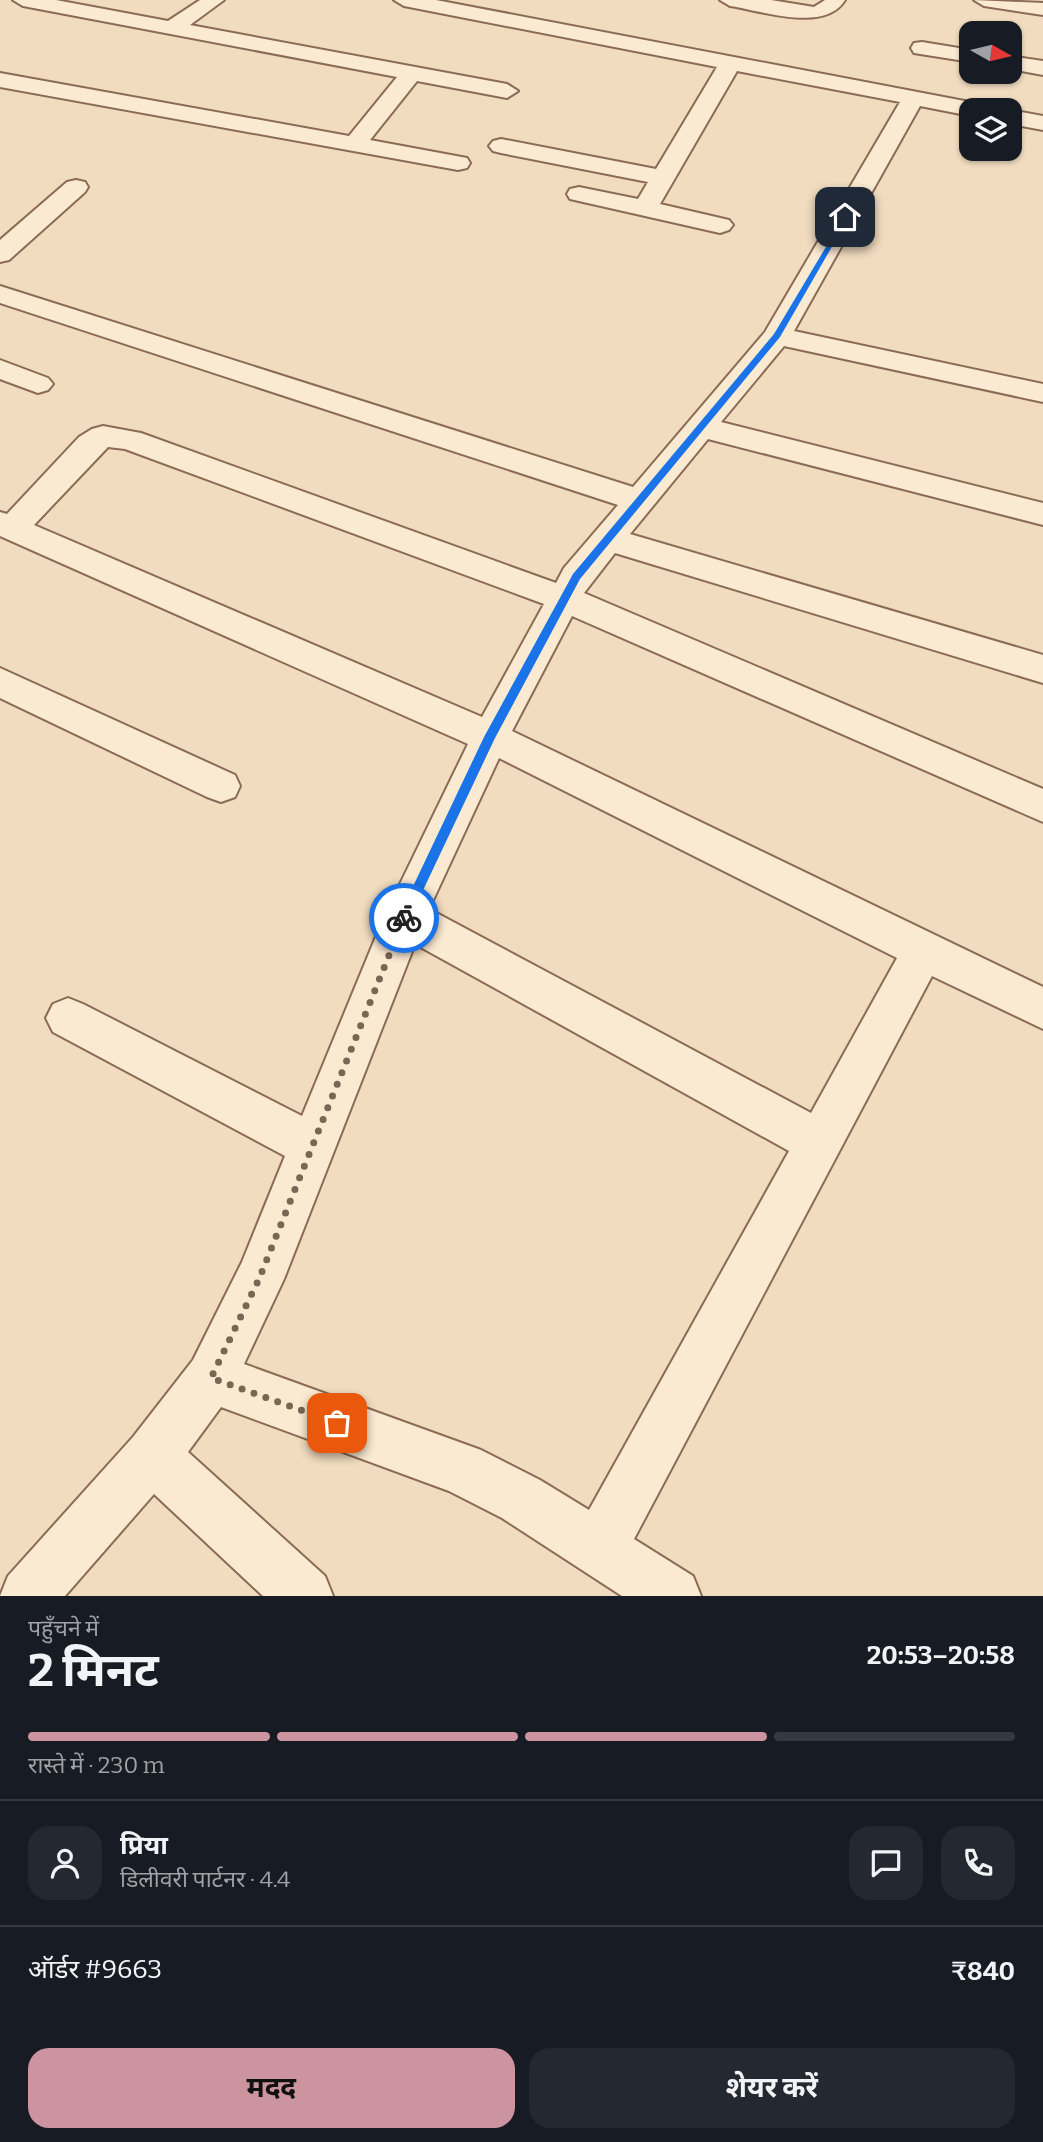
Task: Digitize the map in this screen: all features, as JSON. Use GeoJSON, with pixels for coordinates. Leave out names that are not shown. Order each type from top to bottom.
{"type":"FeatureCollection","features":[{"type":"Feature","properties":{"kind":"street"},"geometry":{"type":"LineString","coordinates":[[23,0],[507,91]]}},
{"type":"Feature","properties":{"kind":"street"},"geometry":{"type":"LineString","coordinates":[[172,28],[214,0]]}},
{"type":"Feature","properties":{"kind":"street"},"geometry":{"type":"LineString","coordinates":[[404,0],[959,107]]}},
{"type":"Feature","properties":{"kind":"street"},"geometry":{"type":"LineString","coordinates":[[730,0],[816,13],[831,8],[835,0]]}},
{"type":"Feature","properties":{"kind":"street"},"geometry":{"type":"LineString","coordinates":[[984,0],[1043,9]]}},
{"type":"Feature","properties":{"kind":"street"},"geometry":{"type":"LineString","coordinates":[[922,48],[959,54]]}},
{"type":"Feature","properties":{"kind":"street"},"geometry":{"type":"LineString","coordinates":[[645,209],[730,63]]}},
{"type":"Feature","properties":{"kind":"street"},"geometry":{"type":"LineString","coordinates":[[1022,64],[1043,68]]}},
{"type":"Feature","properties":{"kind":"street"},"geometry":{"type":"LineString","coordinates":[[354,145],[412,73]]}},
{"type":"Feature","properties":{"kind":"street"},"geometry":{"type":"LineString","coordinates":[[0,80],[458,163]]}},
{"type":"Feature","properties":{"kind":"street"},"geometry":{"type":"LineString","coordinates":[[28,1596],[152,1457],[211,1378],[259,1279],[405,917],[489,737],[576,577],[777,335],[913,99]]}},
{"type":"Feature","properties":{"kind":"street"},"geometry":{"type":"LineString","coordinates":[[1022,119],[1043,123]]}},
{"type":"Feature","properties":{"kind":"street"},"geometry":{"type":"LineString","coordinates":[[501,146],[663,178]]}},
{"type":"Feature","properties":{"kind":"street"},"geometry":{"type":"LineString","coordinates":[[0,254],[76,187]]}},
{"type":"Feature","properties":{"kind":"street"},"geometry":{"type":"LineString","coordinates":[[579,194],[720,225]]}},
{"type":"Feature","properties":{"kind":"street"},"geometry":{"type":"LineString","coordinates":[[0,295],[639,500]]}},
{"type":"Feature","properties":{"kind":"street"},"geometry":{"type":"LineString","coordinates":[[777,335],[1043,393]]}},
{"type":"Feature","properties":{"kind":"street"},"geometry":{"type":"LineString","coordinates":[[0,369],[38,384]]}},
{"type":"Feature","properties":{"kind":"street"},"geometry":{"type":"LineString","coordinates":[[701,427],[1043,513]]}},
{"type":"Feature","properties":{"kind":"street"},"geometry":{"type":"LineString","coordinates":[[1043,806],[565,598],[114,437],[103,436],[90,444],[6,526],[489,737],[1043,1009]]}},
{"type":"Feature","properties":{"kind":"street"},"geometry":{"type":"LineString","coordinates":[[608,539],[1043,669]]}},
{"type":"Feature","properties":{"kind":"street"},"geometry":{"type":"LineString","coordinates":[[0,682],[221,786]]}},
{"type":"Feature","properties":{"kind":"street"},"geometry":{"type":"LineString","coordinates":[[405,917],[819,1142]]}},
{"type":"Feature","properties":{"kind":"street"},"geometry":{"type":"LineString","coordinates":[[599,1547],[924,950]]}},
{"type":"Feature","properties":{"kind":"street"},"geometry":{"type":"LineString","coordinates":[[68,1018],[313,1146]]}},
{"type":"Feature","properties":{"kind":"street"},"geometry":{"type":"LineString","coordinates":[[211,1378],[462,1469],[522,1499],[673,1596]]}},
{"type":"Feature","properties":{"kind":"street"},"geometry":{"type":"LineString","coordinates":[[152,1457],[305,1596]]}},
{"type":"Feature","properties":{"kind":"way so far"},"geometry":{"type":"LineString","coordinates":[[337,1423],[211,1378],[259,1279],[404,918]]}},
{"type":"Feature","properties":{"kind":"route"},"geometry":{"type":"LineString","coordinates":[[404,918],[489,737],[576,577],[777,335],[845,217]]}}]}
